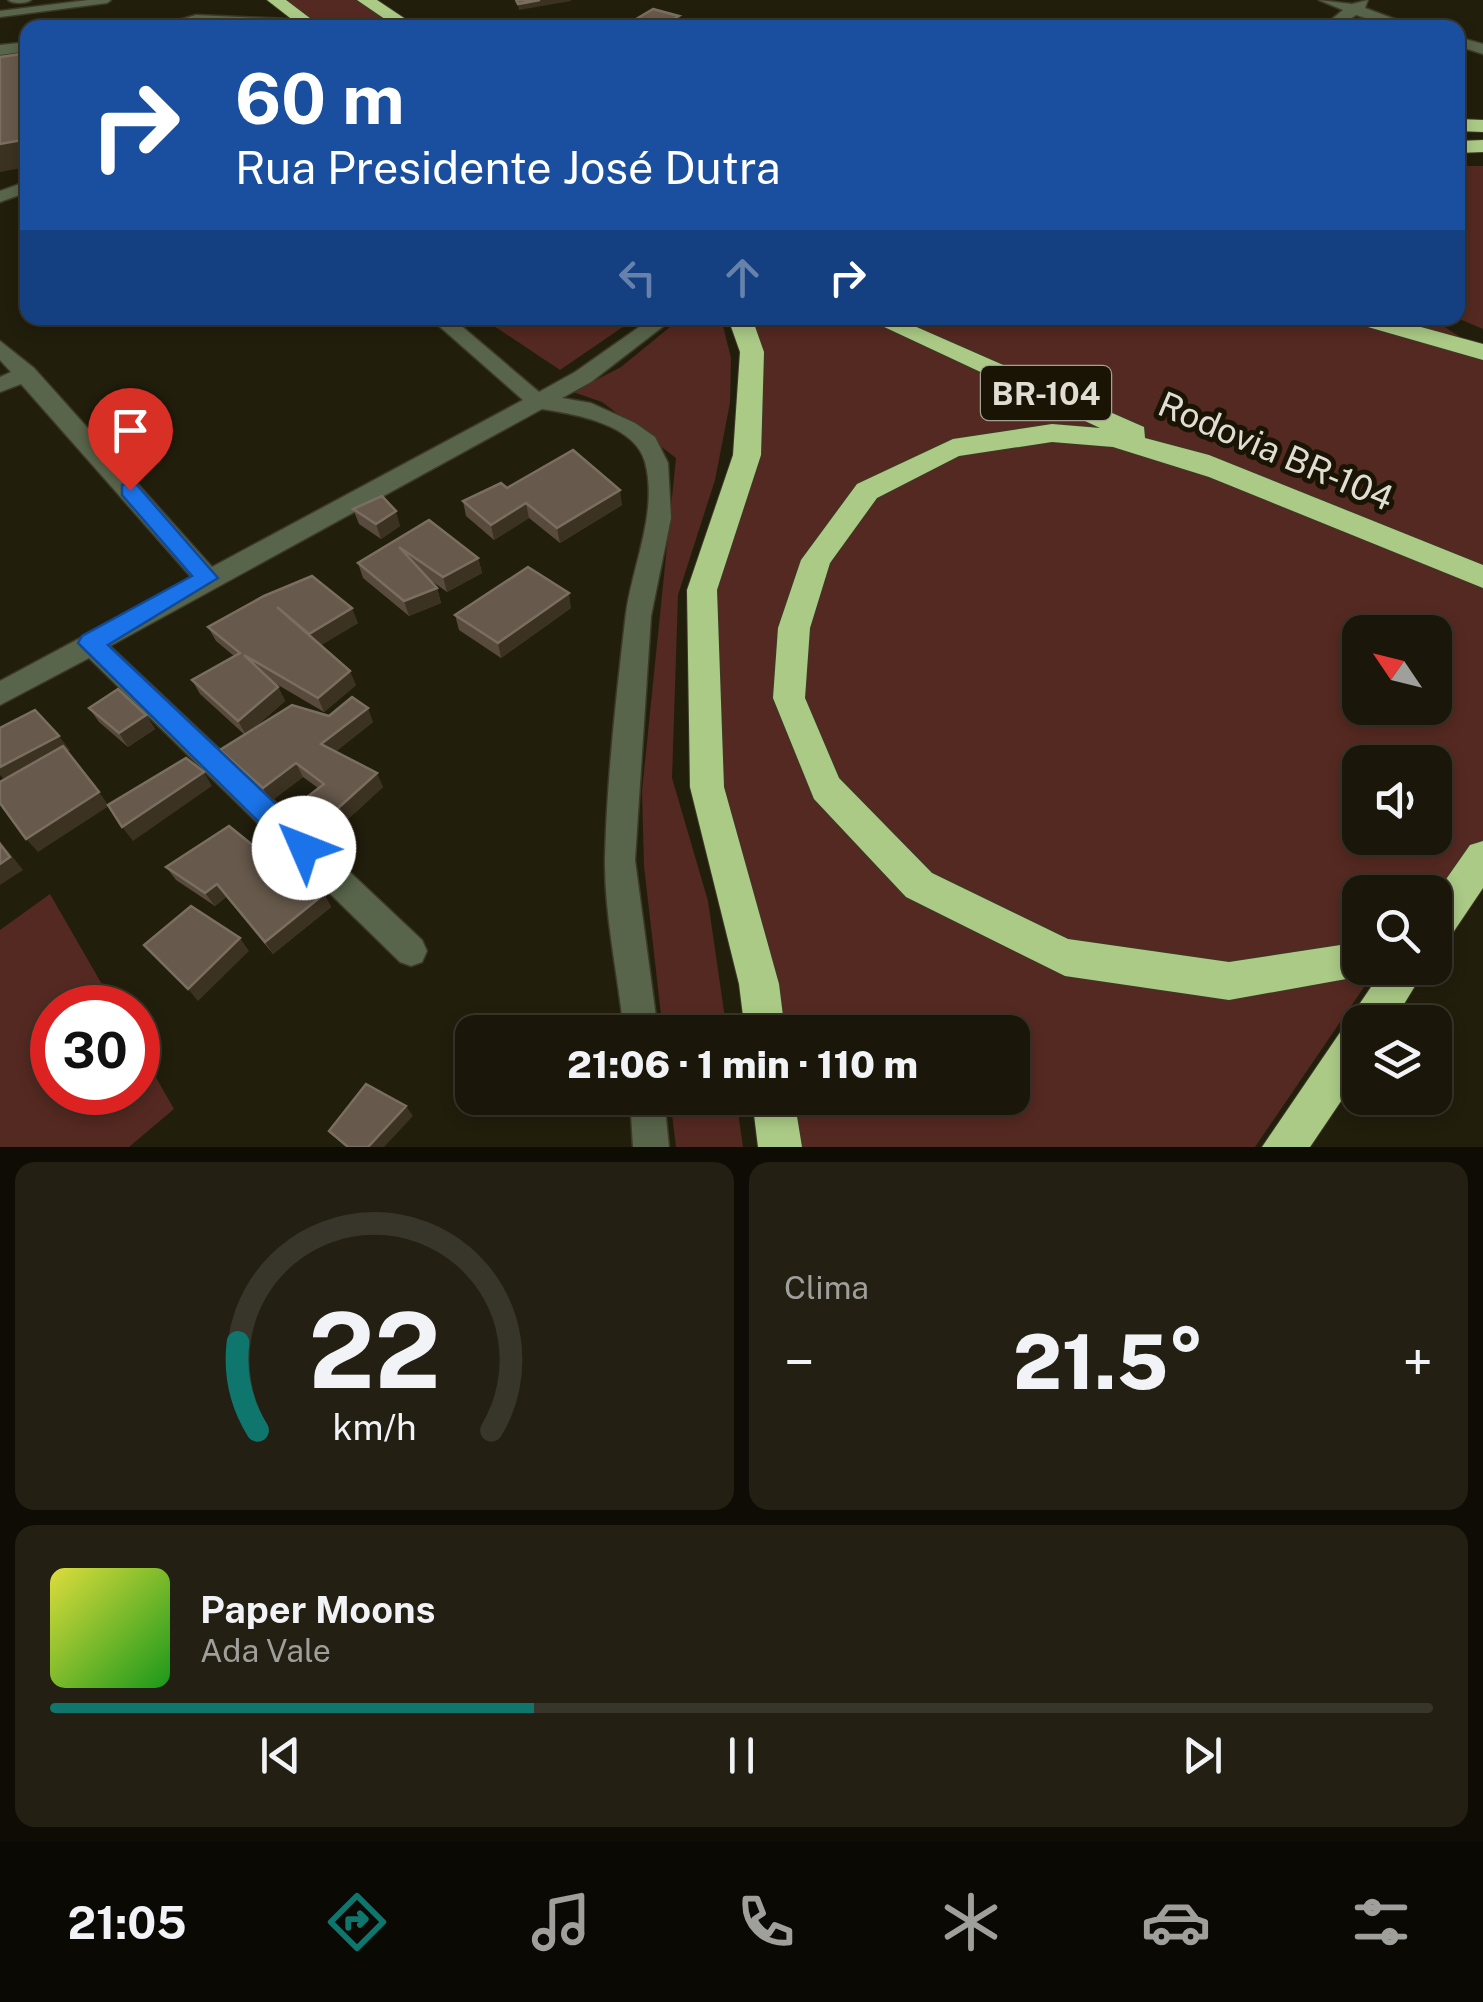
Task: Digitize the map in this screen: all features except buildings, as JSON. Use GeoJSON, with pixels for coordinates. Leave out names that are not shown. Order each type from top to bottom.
{"type":"FeatureCollection","features":[{"type":"Feature","properties":{"kind":"highway"},"geometry":{"type":"LineString","coordinates":[[275,0],[303,20]]}},
{"type":"Feature","properties":{"kind":"highway"},"geometry":{"type":"LineString","coordinates":[[365,0],[398,20]]}},
{"type":"Feature","properties":{"kind":"highway"},"geometry":{"type":"LineString","coordinates":[[742,325],[752,352],[746,455],[702,590],[707,787],[759,984],[763,1015]]}},
{"type":"Feature","properties":{"kind":"highway","name":"Rodovia BR-104"},"geometry":{"type":"LineString","coordinates":[[893,325],[1215,469],[1483,577]]}},
{"type":"Feature","properties":{"kind":"highway"},"geometry":{"type":"LineString","coordinates":[[1388,325],[1478,350]]}},
{"type":"Feature","properties":{"kind":"highway"},"geometry":{"type":"LineString","coordinates":[[1441,325],[1478,350]]}},
{"type":"Feature","properties":{"kind":"highway"},"geometry":{"type":"LineString","coordinates":[[1215,469],[1115,438],[1052,433],[953,448],[866,491],[816,560],[794,628],[789,698],[826,788],[918,885],[1066,957],[1229,981],[1342,964]]}},
{"type":"Feature","properties":{"kind":"highway"},"geometry":{"type":"LineString","coordinates":[[1452,885],[1483,854]]}},
{"type":"Feature","properties":{"kind":"highway"},"geometry":{"type":"LineString","coordinates":[[1452,901],[1483,854]]}},
{"type":"Feature","properties":{"kind":"highway"},"geometry":{"type":"LineString","coordinates":[[1284,1147],[1342,1062]]}},
{"type":"Feature","properties":{"kind":"highway"},"geometry":{"type":"LineString","coordinates":[[775,1115],[780,1147]]}},
{"type":"Feature","properties":{"kind":"street"},"geometry":{"type":"LineString","coordinates":[[196,19],[220,0]]}},
{"type":"Feature","properties":{"kind":"street"},"geometry":{"type":"LineString","coordinates":[[1326,0],[1385,20]]}},
{"type":"Feature","properties":{"kind":"street"},"geometry":{"type":"LineString","coordinates":[[1339,20],[1367,0]]}},
{"type":"Feature","properties":{"kind":"street"},"geometry":{"type":"LineString","coordinates":[[192,20],[213,20]]}},
{"type":"Feature","properties":{"kind":"street"},"geometry":{"type":"LineString","coordinates":[[448,325],[538,401],[583,408],[627,428],[647,442],[657,463],[660,518],[638,616],[620,860],[639,1015]]}},
{"type":"Feature","properties":{"kind":"street"},"geometry":{"type":"LineString","coordinates":[[0,694],[207,578],[583,378],[655,325]]}},
{"type":"Feature","properties":{"kind":"street"},"geometry":{"type":"LineString","coordinates":[[0,346],[207,578]]}},
{"type":"Feature","properties":{"kind":"street"},"geometry":{"type":"LineString","coordinates":[[0,385],[27,373]]}},
{"type":"Feature","properties":{"kind":"street"},"geometry":{"type":"LineString","coordinates":[[90,643],[410,951]]}},
{"type":"Feature","properties":{"kind":"street"},"geometry":{"type":"LineString","coordinates":[[649,1115],[651,1147]]}},
{"type":"Feature","properties":{"kind":"lane"},"geometry":{"type":"LineString","coordinates":[[12,0],[27,0]]}},
{"type":"Feature","properties":{"kind":"lane"},"geometry":{"type":"LineString","coordinates":[[0,14],[107,0]]}},
{"type":"Feature","properties":{"kind":"shaded area"},"geometry":{"type":"Polygon","coordinates":[[[273,0],[366,0],[400,20],[298,20],[273,0]]]}},
{"type":"Feature","properties":{"kind":"shaded area"},"geometry":{"type":"Polygon","coordinates":[[[1465,166],[1483,166],[1483,329],[1465,321],[1465,166]]]}},
{"type":"Feature","properties":{"kind":"shaded area"},"geometry":{"type":"Polygon","coordinates":[[[492,325],[626,325],[560,370],[492,325]]]}},
{"type":"Feature","properties":{"kind":"shaded area"},"geometry":{"type":"Polygon","coordinates":[[[672,325],[723,325],[731,358],[730,403],[715,480],[678,595],[672,778],[708,901],[725,1015],[661,1015],[644,866],[642,791],[676,458],[602,402],[573,392],[621,367],[672,325]]]}},
{"type":"Feature","properties":{"kind":"shaded area"},"geometry":{"type":"Polygon","coordinates":[[[742,325],[1442,325],[1483,352],[1483,850],[1452,884],[1452,875],[1342,875],[1342,985],[1365,985],[1352,1005],[1342,1005],[1342,1019],[1255,1147],[780,1147],[775,1115],[1030,1115],[1030,1015],[763,1015],[759,984],[707,787],[702,590],[747,455],[752,352],[742,325]]]}},
{"type":"Feature","properties":{"kind":"shaded area"},"geometry":{"type":"Polygon","coordinates":[[[50,894],[102,985],[30,985],[30,1115],[160,1115],[160,1084],[174,1109],[129,1147],[0,1147],[0,930],[50,894]]]}},
{"type":"Feature","properties":{"kind":"shaded area"},"geometry":{"type":"Polygon","coordinates":[[[672,1115],[738,1115],[743,1147],[676,1147],[672,1115]]]}},
{"type":"Feature","properties":{"kind":"route"},"geometry":{"type":"LineString","coordinates":[[130,490],[207,578],[90,643],[304,848]]}}]}
